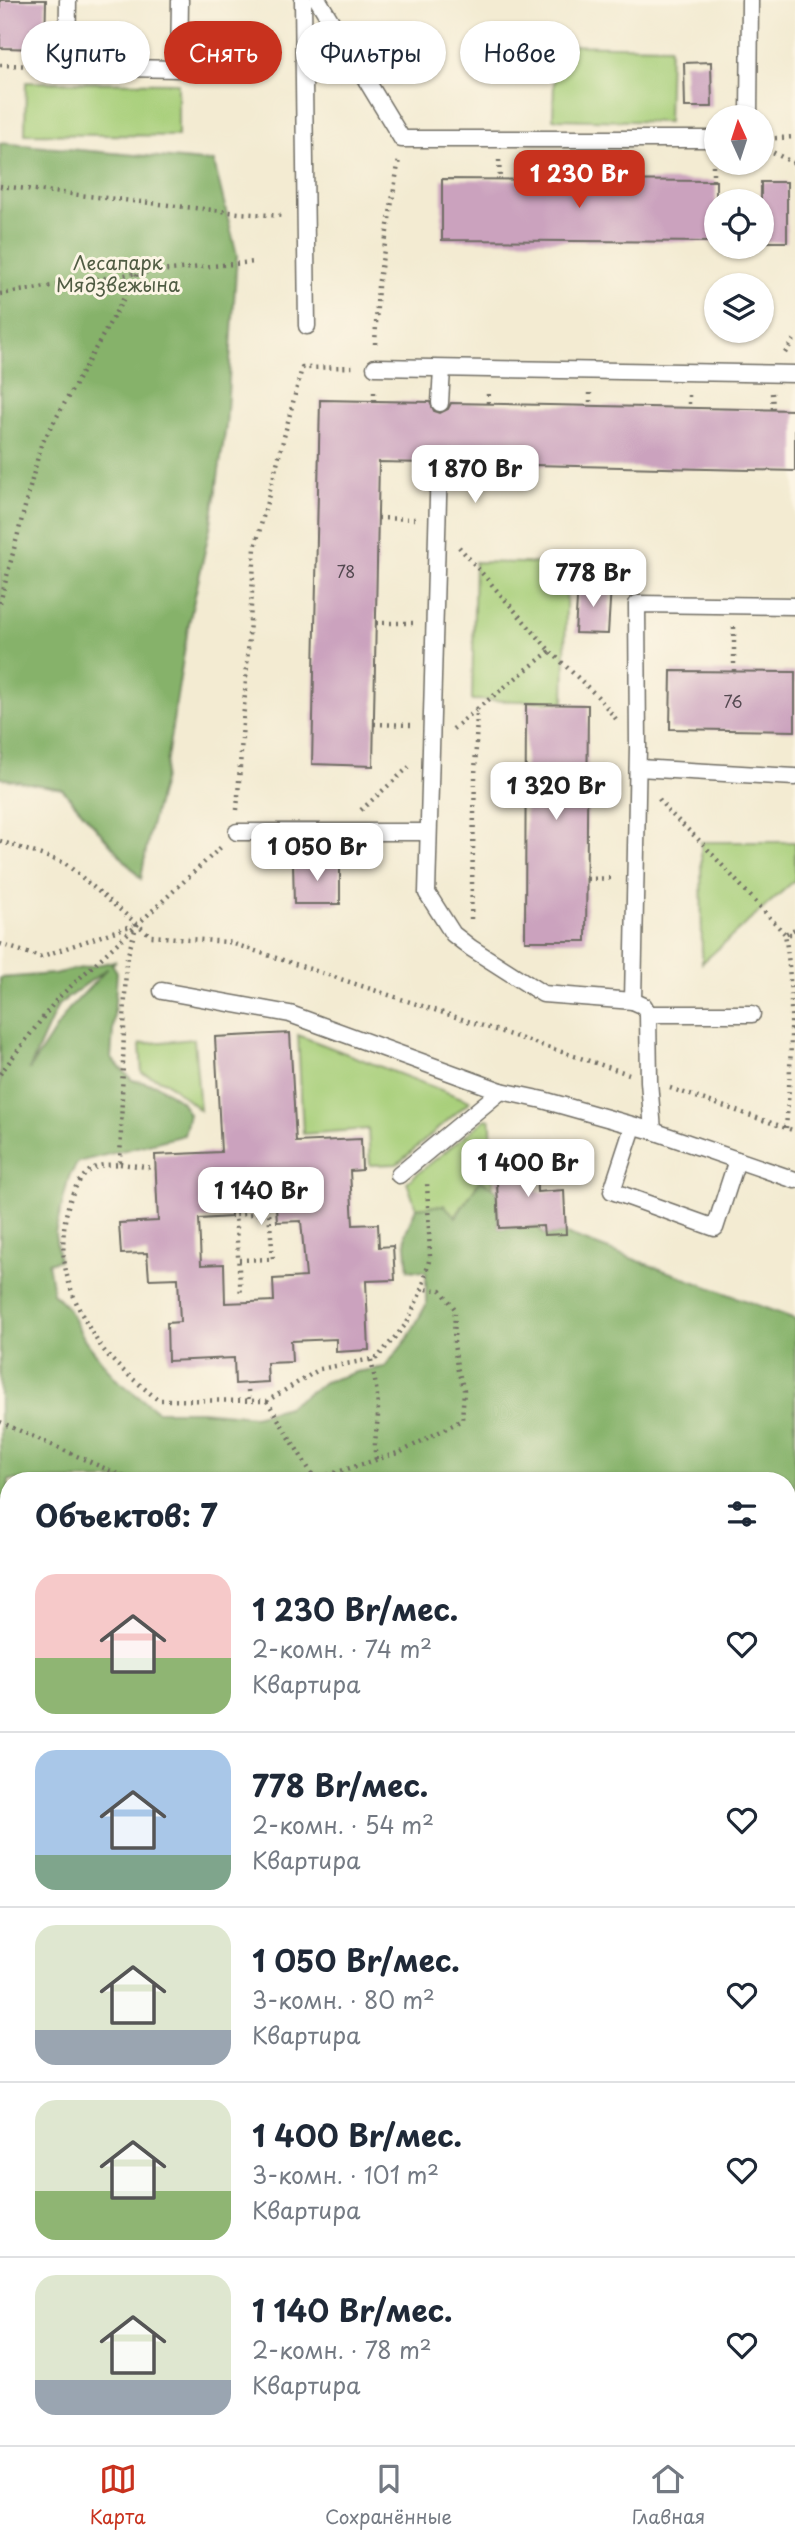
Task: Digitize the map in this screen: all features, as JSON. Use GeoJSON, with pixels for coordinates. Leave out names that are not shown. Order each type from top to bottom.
{"type":"FeatureCollection","features":[{"type":"Feature","properties":{"kind":"lane"},"geometry":{"type":"LineString","coordinates":[[68,0],[68,21]]}},
{"type":"Feature","properties":{"kind":"lane"},"geometry":{"type":"LineString","coordinates":[[150,68],[179,69],[180,0]]}},
{"type":"Feature","properties":{"kind":"lane"},"geometry":{"type":"LineString","coordinates":[[303,0],[307,326]]}},
{"type":"Feature","properties":{"kind":"lane"},"geometry":{"type":"LineString","coordinates":[[318,0],[402,139],[704,139]]}},
{"type":"Feature","properties":{"kind":"lane"},"geometry":{"type":"LineString","coordinates":[[749,105],[750,0]]}},
{"type":"Feature","properties":{"kind":"lane"},"geometry":{"type":"LineString","coordinates":[[375,367],[795,374]]}},
{"type":"Feature","properties":{"kind":"lane"},"geometry":{"type":"LineString","coordinates":[[440,402],[442,369]]}},
{"type":"Feature","properties":{"kind":"lane"},"geometry":{"type":"LineString","coordinates":[[439,463],[427,892],[453,934],[543,994],[633,1001],[644,1006],[648,1014],[653,1132]]}},
{"type":"Feature","properties":{"kind":"lane"},"geometry":{"type":"LineString","coordinates":[[633,1001],[638,768],[637,604],[795,606]]}},
{"type":"Feature","properties":{"kind":"lane"},"geometry":{"type":"LineString","coordinates":[[638,768],[795,777]]}},
{"type":"Feature","properties":{"kind":"lane"},"geometry":{"type":"LineString","coordinates":[[237,832],[428,832]]}},
{"type":"Feature","properties":{"kind":"lane"},"geometry":{"type":"LineString","coordinates":[[162,991],[290,1014],[501,1091],[543,1100],[653,1132],[795,1180]]}},
{"type":"Feature","properties":{"kind":"lane"},"geometry":{"type":"LineString","coordinates":[[648,1014],[752,1014]]}},
{"type":"Feature","properties":{"kind":"lane"},"geometry":{"type":"LineString","coordinates":[[399,1175],[501,1091]]}},
{"type":"Feature","properties":{"kind":"lane"},"geometry":{"type":"LineString","coordinates":[[633,1127],[612,1191],[715,1228],[737,1160]]}},
{"type":"Feature","properties":{"kind":"path"},"geometry":{"type":"LineString","coordinates":[[0,65],[21,65]]}},
{"type":"Feature","properties":{"kind":"path"},"geometry":{"type":"LineString","coordinates":[[774,139],[795,138]]}},
{"type":"Feature","properties":{"kind":"path"},"geometry":{"type":"LineString","coordinates":[[375,333],[378,286],[402,139]]}},
{"type":"Feature","properties":{"kind":"path"},"geometry":{"type":"LineString","coordinates":[[774,153],[795,164]]}},
{"type":"Feature","properties":{"kind":"path"},"geometry":{"type":"LineString","coordinates":[[0,186],[239,214],[305,217]]}},
{"type":"Feature","properties":{"kind":"path"},"geometry":{"type":"LineString","coordinates":[[1,293],[138,273],[254,262]]}},
{"type":"Feature","properties":{"kind":"path"},"geometry":{"type":"LineString","coordinates":[[0,603],[41,445],[138,273]]}},
{"type":"Feature","properties":{"kind":"path"},"geometry":{"type":"LineString","coordinates":[[0,1074],[57,999],[237,832],[255,548],[302,368],[375,367]]}},
{"type":"Feature","properties":{"kind":"path"},"geometry":{"type":"LineString","coordinates":[[378,518],[437,520]]}},
{"type":"Feature","properties":{"kind":"path"},"geometry":{"type":"LineString","coordinates":[[458,546],[550,651],[598,697],[638,747]]}},
{"type":"Feature","properties":{"kind":"path"},"geometry":{"type":"LineString","coordinates":[[734,606],[734,671]]}},
{"type":"Feature","properties":{"kind":"path"},"geometry":{"type":"LineString","coordinates":[[376,623],[434,624]]}},
{"type":"Feature","properties":{"kind":"path"},"geometry":{"type":"LineString","coordinates":[[471,948],[477,709],[550,651]]}},
{"type":"Feature","properties":{"kind":"path"},"geometry":{"type":"LineString","coordinates":[[374,724],[431,725]]}},
{"type":"Feature","properties":{"kind":"path"},"geometry":{"type":"LineString","coordinates":[[638,768],[667,810],[701,842],[785,934],[792,963],[793,1077],[786,1128]]}},
{"type":"Feature","properties":{"kind":"path"},"geometry":{"type":"LineString","coordinates":[[0,841],[65,863],[151,936],[228,942],[795,1131]]}},
{"type":"Feature","properties":{"kind":"path"},"geometry":{"type":"LineString","coordinates":[[0,944],[40,957],[137,924]]}},
{"type":"Feature","properties":{"kind":"path"},"geometry":{"type":"LineString","coordinates":[[120,1164],[126,961],[137,924]]}},
{"type":"Feature","properties":{"kind":"path"},"geometry":{"type":"LineString","coordinates":[[785,934],[795,932]]}},
{"type":"Feature","properties":{"kind":"path"},"geometry":{"type":"LineString","coordinates":[[155,1168],[120,1164],[99,1166],[83,1176],[68,1200],[64,1238],[66,1271],[83,1315],[107,1354],[158,1400],[249,1402],[267,1401],[320,1369],[377,1358],[407,1323],[422,1289],[430,1257],[427,1168]]}},
{"type":"Feature","properties":{"kind":"path"},"geometry":{"type":"LineString","coordinates":[[239,1260],[273,1259],[269,1213],[236,1215],[241,1296]]}},
{"type":"Feature","properties":{"kind":"path"},"geometry":{"type":"LineString","coordinates":[[337,1472],[401,1452],[462,1420],[464,1390],[454,1343],[455,1309],[441,1290],[422,1289]]}},
{"type":"Feature","properties":{"kind":"path"},"geometry":{"type":"LineString","coordinates":[[371,1360],[377,1388],[378,1417],[373,1447],[376,1460]]}},
{"type":"Feature","properties":{"kind":"path"},"geometry":{"type":"LineString","coordinates":[[248,1390],[249,1402]]}},
{"type":"Feature","properties":{"kind":"path"},"geometry":{"type":"LineString","coordinates":[[267,1401],[311,1472]]}},
{"type":"Feature","properties":{"kind":"path"},"geometry":{"type":"LineString","coordinates":[[0,1422],[113,1472]]}},
{"type":"Feature","properties":{"kind":"green space"},"geometry":{"type":"Polygon","coordinates":[[[580,45],[670,47],[668,122],[553,119],[554,84],[580,84],[580,45]]]}},
{"type":"Feature","properties":{"kind":"green space"},"geometry":{"type":"Polygon","coordinates":[[[26,84],[178,84],[178,136],[25,134],[26,84]]]}},
{"type":"Feature","properties":{"kind":"green space","name":"Лесапарк Мядзвежына"},"geometry":{"type":"Polygon","coordinates":[[[0,143],[214,162],[237,255],[226,426],[211,523],[188,628],[164,777],[141,879],[62,789],[0,778],[0,143]]]}},
{"type":"Feature","properties":{"kind":"green space"},"geometry":{"type":"Polygon","coordinates":[[[475,562],[567,564],[564,702],[472,700],[475,562]]]}},
{"type":"Feature","properties":{"kind":"green space"},"geometry":{"type":"Polygon","coordinates":[[[701,842],[795,842],[795,880],[702,963],[701,842]]]}},
{"type":"Feature","properties":{"kind":"green space"},"geometry":{"type":"Polygon","coordinates":[[[116,961],[112,964],[117,972],[111,1058],[132,1080],[157,1085],[181,1101],[189,1114],[184,1135],[78,1162],[69,1177],[55,1233],[59,1260],[48,1263],[53,1293],[67,1307],[85,1340],[116,1379],[157,1411],[200,1411],[254,1416],[287,1407],[325,1382],[356,1372],[385,1367],[408,1338],[426,1305],[426,1272],[408,1270],[405,1234],[416,1208],[444,1205],[456,1217],[480,1180],[497,1190],[499,1228],[538,1227],[544,1235],[566,1234],[795,1319],[795,1472],[0,1472],[0,978],[53,974],[116,961]],[[108,968],[58,1005],[29,1070],[68,1010],[108,968]]]}},
{"type":"Feature","properties":{"kind":"green space"},"geometry":{"type":"Polygon","coordinates":[[[298,1035],[470,1101],[397,1164],[370,1165],[368,1129],[303,1134],[298,1035]]]}},
{"type":"Feature","properties":{"kind":"green space"},"geometry":{"type":"Polygon","coordinates":[[[194,1039],[200,1110],[166,1082],[142,1073],[140,1044],[194,1039]]]}},
{"type":"Feature","properties":{"kind":"green space"},"geometry":{"type":"Polygon","coordinates":[[[486,1119],[490,1120],[491,1126],[493,1188],[480,1180],[455,1217],[444,1205],[416,1208],[407,1182],[486,1119]]]}},
{"type":"Feature","properties":{"kind":"building"},"geometry":{"type":"Polygon","coordinates":[[[0,0],[46,0],[46,21],[21,21],[21,48],[0,48],[0,0]]]}},
{"type":"Feature","properties":{"kind":"building"},"geometry":{"type":"Polygon","coordinates":[[[711,62],[712,105],[685,107],[684,63],[711,62]]]}},
{"type":"Feature","properties":{"kind":"building"},"geometry":{"type":"Polygon","coordinates":[[[442,179],[716,181],[716,189],[704,189],[704,242],[442,240],[442,179]]]}},
{"type":"Feature","properties":{"kind":"building"},"geometry":{"type":"Polygon","coordinates":[[[761,182],[787,182],[787,242],[774,242],[774,189],[761,189],[761,182]]]}},
{"type":"Feature","properties":{"kind":"building"},"geometry":{"type":"Polygon","coordinates":[[[320,400],[430,402],[434,411],[440,413],[448,409],[451,403],[795,410],[795,471],[449,463],[445,454],[439,453],[430,457],[428,463],[379,462],[373,766],[312,764],[320,400]]]}},
{"type":"Feature","properties":{"kind":"building"},"geometry":{"type":"Polygon","coordinates":[[[578,583],[611,585],[608,634],[575,633],[578,583]]]}},
{"type":"Feature","properties":{"kind":"building"},"geometry":{"type":"Polygon","coordinates":[[[671,671],[795,672],[795,731],[670,729],[671,671]]]}},
{"type":"Feature","properties":{"kind":"building"},"geometry":{"type":"Polygon","coordinates":[[[526,704],[588,705],[586,941],[525,941],[526,704]]]}},
{"type":"Feature","properties":{"kind":"building"},"geometry":{"type":"Polygon","coordinates":[[[340,861],[340,904],[294,904],[293,862],[340,861]]]}},
{"type":"Feature","properties":{"kind":"building"},"geometry":{"type":"Polygon","coordinates":[[[290,1033],[296,1142],[361,1139],[362,1170],[350,1171],[353,1225],[378,1224],[379,1247],[393,1246],[395,1280],[366,1281],[369,1350],[336,1352],[336,1339],[291,1341],[292,1362],[267,1363],[268,1382],[235,1384],[234,1358],[168,1361],[167,1323],[180,1322],[178,1278],[149,1279],[147,1253],[121,1254],[119,1223],[158,1221],[155,1155],[221,1152],[215,1037],[290,1033]],[[275,1192],[231,1194],[231,1217],[199,1219],[201,1265],[224,1264],[225,1303],[274,1301],[273,1279],[306,1277],[301,1221],[277,1222],[275,1192]]]}},
{"type":"Feature","properties":{"kind":"building"},"geometry":{"type":"Polygon","coordinates":[[[536,1159],[537,1192],[564,1190],[566,1234],[544,1235],[543,1226],[499,1228],[496,1160],[536,1159]]]}}]}
